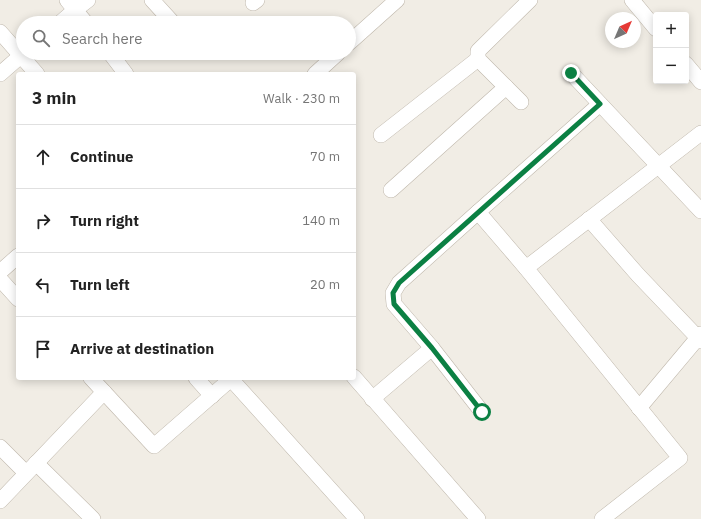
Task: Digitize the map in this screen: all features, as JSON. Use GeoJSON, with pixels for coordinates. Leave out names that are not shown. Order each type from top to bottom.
{"type":"FeatureCollection","features":[{"type":"Feature","properties":{"kind":"street"},"geometry":{"type":"LineString","coordinates":[[64,16],[71,5],[88,0]]}},
{"type":"Feature","properties":{"kind":"street"},"geometry":{"type":"LineString","coordinates":[[152,0],[167,16]]}},
{"type":"Feature","properties":{"kind":"street"},"geometry":{"type":"LineString","coordinates":[[356,38],[397,0]]}},
{"type":"Feature","properties":{"kind":"street"},"geometry":{"type":"LineString","coordinates":[[521,102],[478,60],[478,51],[481,46],[530,0]]}},
{"type":"Feature","properties":{"kind":"street"},"geometry":{"type":"LineString","coordinates":[[632,0],[653,25]]}},
{"type":"Feature","properties":{"kind":"street"},"geometry":{"type":"LineString","coordinates":[[71,5],[80,16]]}},
{"type":"Feature","properties":{"kind":"street"},"geometry":{"type":"LineString","coordinates":[[0,32],[16,47]]}},
{"type":"Feature","properties":{"kind":"street"},"geometry":{"type":"LineString","coordinates":[[0,74],[16,60]]}},
{"type":"Feature","properties":{"kind":"street"},"geometry":{"type":"LineString","coordinates":[[27,60],[36,72]]}},
{"type":"Feature","properties":{"kind":"street"},"geometry":{"type":"LineString","coordinates":[[115,60],[124,72]]}},
{"type":"Feature","properties":{"kind":"street"},"geometry":{"type":"LineString","coordinates":[[317,72],[330,60]]}},
{"type":"Feature","properties":{"kind":"street"},"geometry":{"type":"LineString","coordinates":[[381,134],[478,60]]}},
{"type":"Feature","properties":{"kind":"street"},"geometry":{"type":"LineString","coordinates":[[689,68],[701,82]]}},
{"type":"Feature","properties":{"kind":"street"},"geometry":{"type":"LineString","coordinates":[[571,73],[701,211]]}},
{"type":"Feature","properties":{"kind":"street"},"geometry":{"type":"LineString","coordinates":[[391,190],[506,87]]}},
{"type":"Feature","properties":{"kind":"street"},"geometry":{"type":"LineString","coordinates":[[482,412],[432,348],[394,304],[393,293],[399,283],[600,104]]}},
{"type":"Feature","properties":{"kind":"street"},"geometry":{"type":"LineString","coordinates":[[526,268],[701,133]]}},
{"type":"Feature","properties":{"kind":"street"},"geometry":{"type":"LineString","coordinates":[[478,212],[526,268],[680,458],[602,519]]}},
{"type":"Feature","properties":{"kind":"street"},"geometry":{"type":"LineString","coordinates":[[589,219],[638,275],[700,337],[639,408]]}},
{"type":"Feature","properties":{"kind":"street"},"geometry":{"type":"LineString","coordinates":[[0,272],[16,258]]}},
{"type":"Feature","properties":{"kind":"street"},"geometry":{"type":"LineString","coordinates":[[0,279],[16,297]]}},
{"type":"Feature","properties":{"kind":"street"},"geometry":{"type":"LineString","coordinates":[[372,399],[432,348]]}},
{"type":"Feature","properties":{"kind":"street"},"geometry":{"type":"LineString","coordinates":[[93,380],[154,446],[231,380]]}},
{"type":"Feature","properties":{"kind":"street"},"geometry":{"type":"LineString","coordinates":[[198,380],[212,396]]}},
{"type":"Feature","properties":{"kind":"street"},"geometry":{"type":"LineString","coordinates":[[233,380],[357,519]]}},
{"type":"Feature","properties":{"kind":"street"},"geometry":{"type":"LineString","coordinates":[[356,380],[478,519]]}},
{"type":"Feature","properties":{"kind":"street"},"geometry":{"type":"LineString","coordinates":[[0,501],[104,392]]}},
{"type":"Feature","properties":{"kind":"street"},"geometry":{"type":"LineString","coordinates":[[0,447],[31,468],[93,519]]}},
{"type":"Feature","properties":{"kind":"route"},"geometry":{"type":"LineString","coordinates":[[482,412],[432,348],[394,304],[393,293],[399,283],[600,104],[571,73]]}}]}
